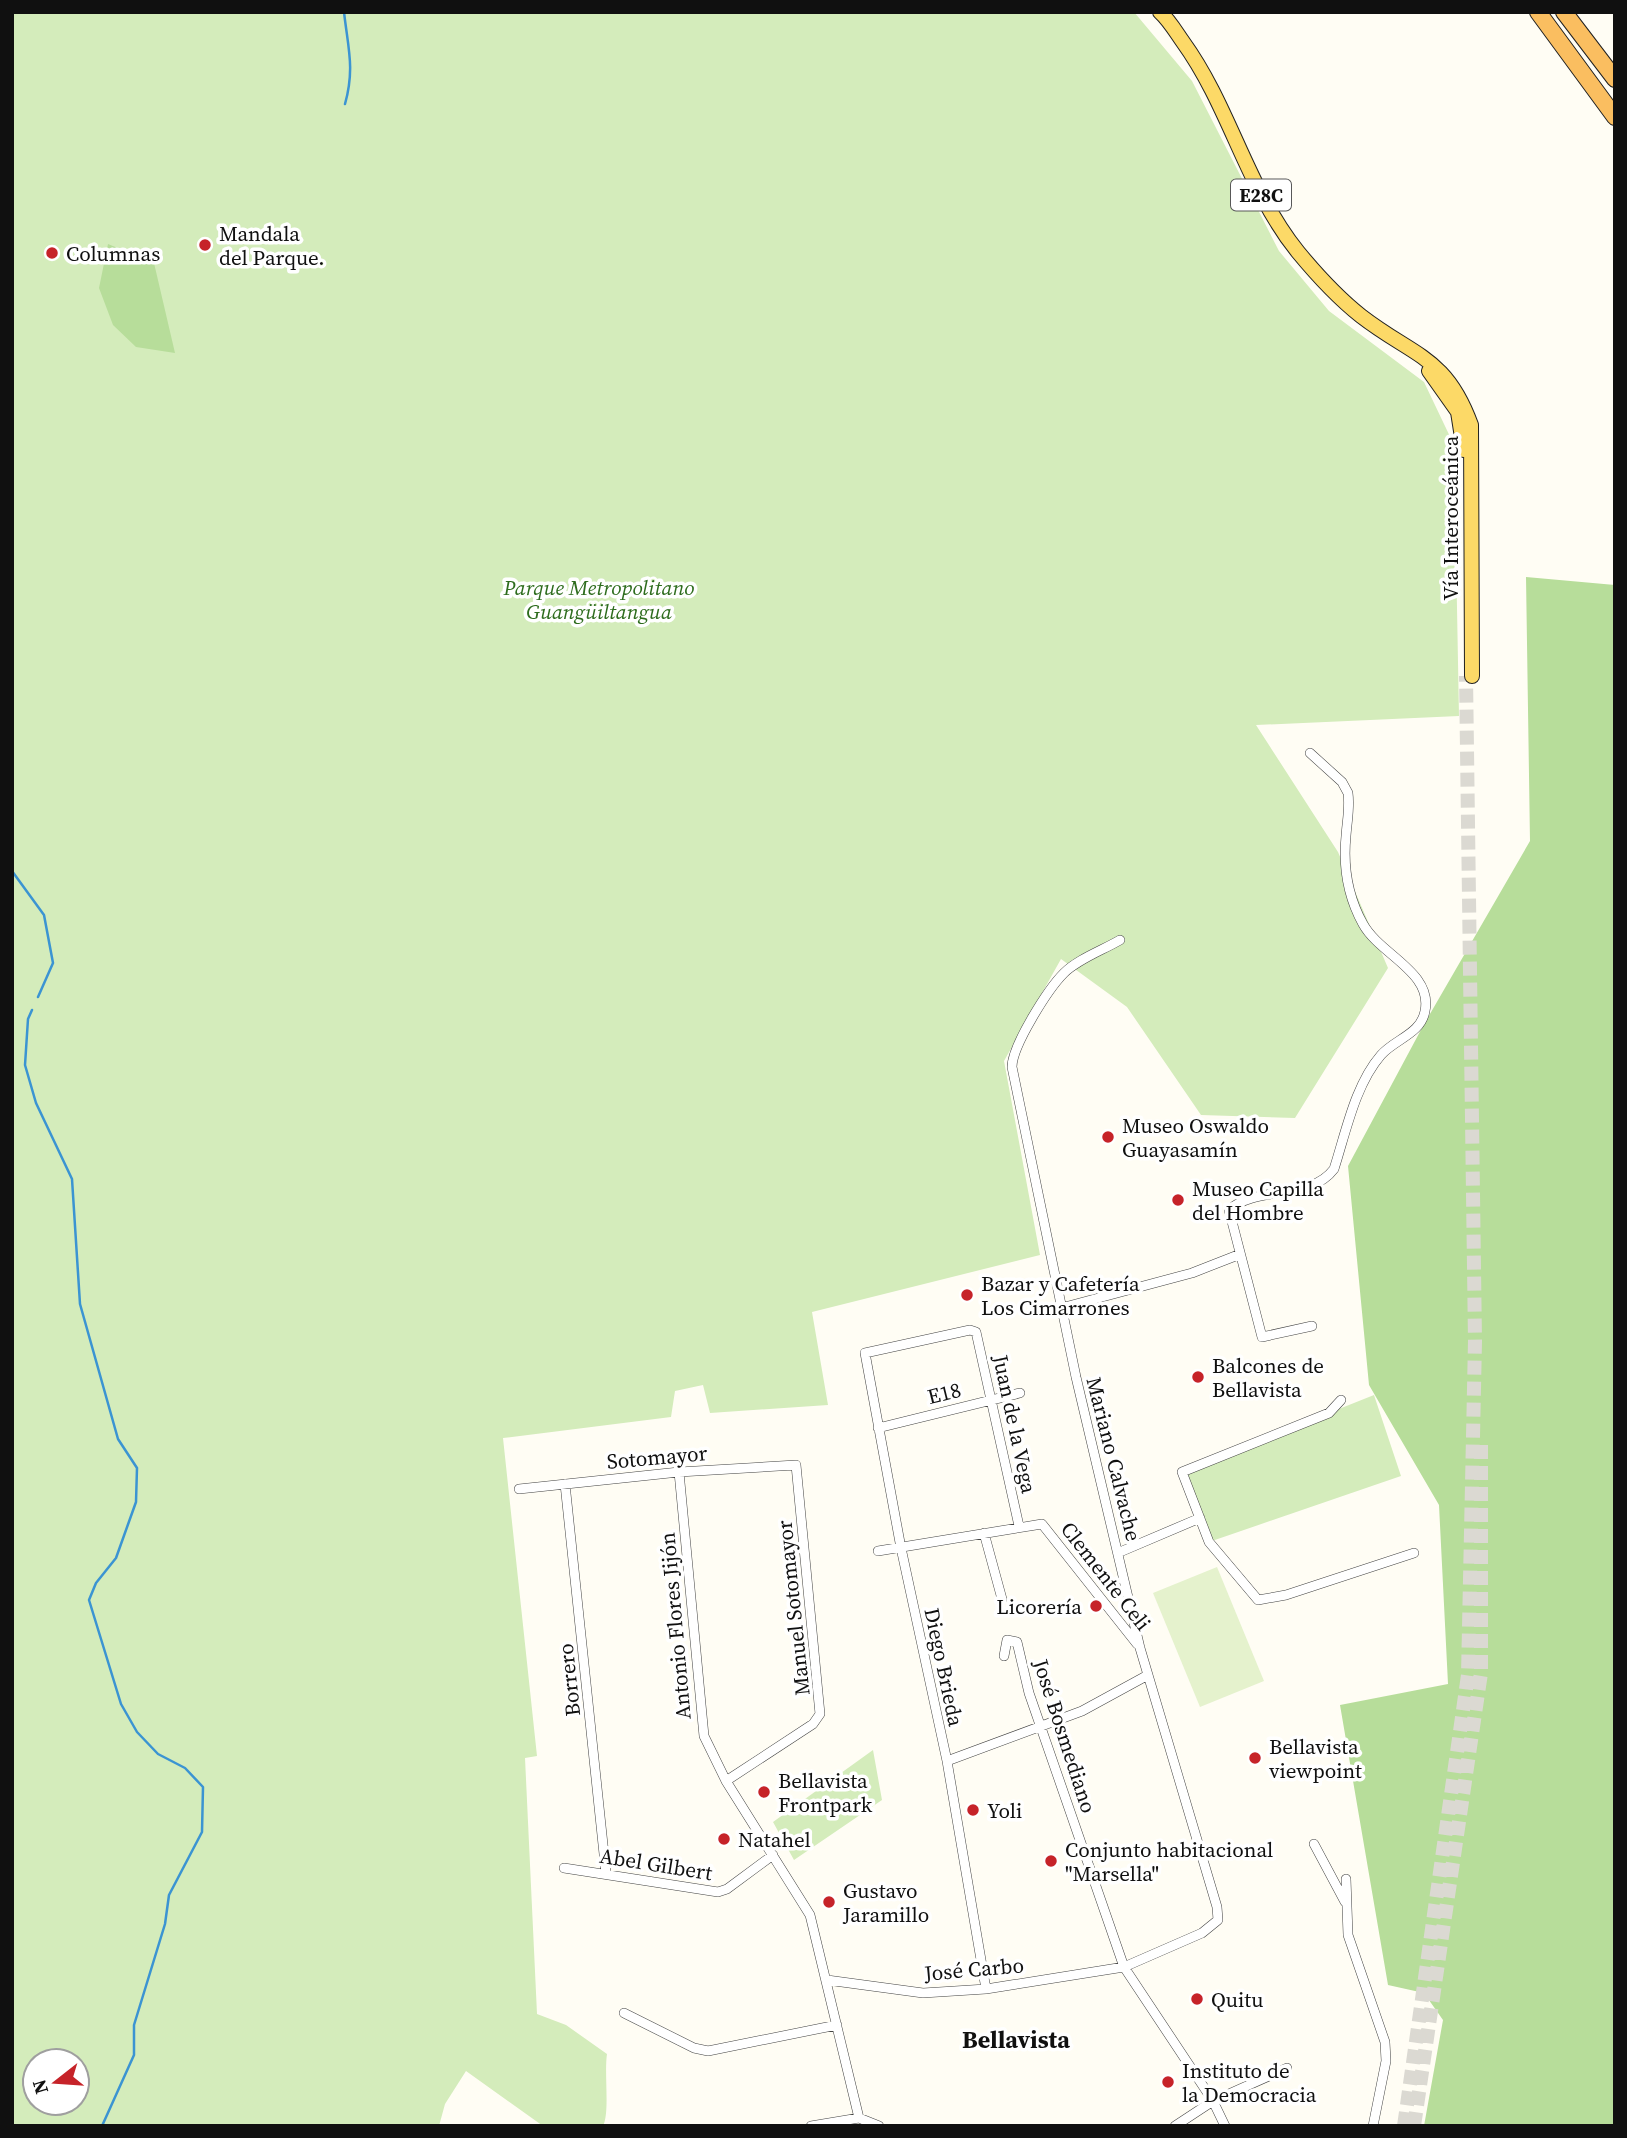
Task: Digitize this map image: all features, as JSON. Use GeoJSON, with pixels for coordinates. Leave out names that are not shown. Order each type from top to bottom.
{"type":"FeatureCollection","features":[{"type":"Feature","properties":{"kind":"highway"},"geometry":{"type":"LineString","coordinates":[[1538,12],[1615,117]]}},
{"type":"Feature","properties":{"kind":"highway"},"geometry":{"type":"LineString","coordinates":[[1564,12],[1615,79]]}},
{"type":"Feature","properties":{"kind":"main road","name":"Vía Interoceánica"},"geometry":{"type":"LineString","coordinates":[[1160,12],[1209,83],[1267,208],[1282,232],[1325,285],[1362,316],[1404,345],[1435,378],[1458,412],[1464,450],[1469,676]]}},
{"type":"Feature","properties":{"kind":"street"},"geometry":{"type":"LineString","coordinates":[[1310,753],[1342,782],[1349,793],[1345,875],[1364,926],[1387,954],[1417,975],[1426,998],[1425,1013],[1418,1028],[1381,1055],[1364,1082],[1334,1169],[1318,1183],[1234,1206],[1229,1216],[1262,1336],[1312,1326]]}},
{"type":"Feature","properties":{"kind":"street","name":"Mariano Calvache"},"geometry":{"type":"LineString","coordinates":[[1120,940],[1064,973],[1012,1054],[1061,1308],[1120,1552],[1140,1648],[1218,1916],[1217,1923],[1209,1930],[1124,1967]]}},
{"type":"Feature","properties":{"kind":"street"},"geometry":{"type":"LineString","coordinates":[[1061,1308],[1192,1273],[1238,1255]]}},
{"type":"Feature","properties":{"kind":"street","name":"Diego Brieda"},"geometry":{"type":"LineString","coordinates":[[975,1331],[864,1353],[901,1548],[947,1761],[986,1989]]}},
{"type":"Feature","properties":{"kind":"street","name":"Juan de la Vega"},"geometry":{"type":"LineString","coordinates":[[975,1331],[1018,1526]]}},
{"type":"Feature","properties":{"kind":"street","name":"E18"},"geometry":{"type":"LineString","coordinates":[[878,1428],[1020,1393]]}},
{"type":"Feature","properties":{"kind":"street"},"geometry":{"type":"LineString","coordinates":[[1341,1400],[1329,1413],[1182,1472],[1209,1542],[1258,1600],[1310,1587],[1414,1553]]}},
{"type":"Feature","properties":{"kind":"street","name":"Sotomayor"},"geometry":{"type":"LineString","coordinates":[[519,1489],[679,1472],[792,1463],[797,1466]]}},
{"type":"Feature","properties":{"kind":"street","name":"Manuel Sotomayor"},"geometry":{"type":"LineString","coordinates":[[726,1781],[813,1724],[820,1714],[797,1466]]}},
{"type":"Feature","properties":{"kind":"street","name":"Antonio Flores Jijón"},"geometry":{"type":"LineString","coordinates":[[679,1472],[702,1729],[726,1781],[808,1911],[859,2118]]}},
{"type":"Feature","properties":{"kind":"street","name":"Borrero"},"geometry":{"type":"LineString","coordinates":[[565,1484],[606,1874]]}},
{"type":"Feature","properties":{"kind":"street"},"geometry":{"type":"LineString","coordinates":[[1120,1552],[1200,1518]]}},
{"type":"Feature","properties":{"kind":"street","name":"Clemente Celi"},"geometry":{"type":"LineString","coordinates":[[878,1551],[1018,1526],[1044,1525],[1140,1648]]}},
{"type":"Feature","properties":{"kind":"street"},"geometry":{"type":"LineString","coordinates":[[984,1533],[1002,1599]]}},
{"type":"Feature","properties":{"kind":"street","name":"José Bosmediano"},"geometry":{"type":"LineString","coordinates":[[1004,1656],[1007,1640],[1017,1642],[1029,1692],[1124,1967],[1213,2101],[1225,2126]]}},
{"type":"Feature","properties":{"kind":"street"},"geometry":{"type":"LineString","coordinates":[[947,1761],[1092,1706],[1147,1675]]}},
{"type":"Feature","properties":{"kind":"street"},"geometry":{"type":"LineString","coordinates":[[1314,1844],[1346,1903]]}},
{"type":"Feature","properties":{"kind":"street","name":"Abel Gilbert"},"geometry":{"type":"LineString","coordinates":[[564,1867],[718,1892],[727,1889],[773,1855]]}},
{"type":"Feature","properties":{"kind":"street"},"geometry":{"type":"LineString","coordinates":[[1346,1879],[1348,1935],[1385,2042],[1386,2061],[1373,2126]]}},
{"type":"Feature","properties":{"kind":"street","name":"José Carbo"},"geometry":{"type":"LineString","coordinates":[[827,1980],[923,1993],[986,1989],[1124,1967]]}},
{"type":"Feature","properties":{"kind":"street"},"geometry":{"type":"LineString","coordinates":[[624,2012],[694,2048],[708,2051],[837,2025]]}},
{"type":"Feature","properties":{"kind":"street"},"geometry":{"type":"LineString","coordinates":[[1174,2126],[1213,2101],[1287,2068]]}},
{"type":"Feature","properties":{"kind":"street"},"geometry":{"type":"LineString","coordinates":[[811,2126],[859,2118],[879,2126]]}},
{"type":"Feature","properties":{"kind":"green space","name":"Parque Metropolitano Guangüiltangua"},"geometry":{"type":"Polygon","coordinates":[[[12,12],[1134,12],[1192,81],[1279,251],[1329,311],[1424,382],[1454,445],[1459,716],[1256,725],[1338,852],[1388,968],[1295,1118],[1201,1115],[1127,1007],[1061,959],[1004,1061],[1040,1255],[812,1312],[828,1405],[710,1413],[703,1385],[675,1391],[671,1417],[503,1438],[537,1756],[525,1758],[537,2014],[566,2025],[607,2054],[606,2112],[603,2126],[543,2126],[466,2071],[445,2104],[439,2126],[12,2126],[12,12]]]}},
{"type":"Feature","properties":{"kind":"green space"},"geometry":{"type":"Polygon","coordinates":[[[108,244],[154,263],[175,353],[136,347],[113,325],[99,288],[108,244]]]}},
{"type":"Feature","properties":{"kind":"green space"},"geometry":{"type":"Polygon","coordinates":[[[1526,577],[1615,585],[1615,2126],[1424,2126],[1443,2020],[1424,1993],[1388,1985],[1340,1705],[1448,1684],[1439,1505],[1369,1385],[1348,1166],[1423,1026],[1530,841],[1526,577]]]}},
{"type":"Feature","properties":{"kind":"green space"},"geometry":{"type":"Polygon","coordinates":[[[1374,1395],[1401,1476],[1209,1542],[1184,1471],[1374,1395]]]}},
{"type":"Feature","properties":{"kind":"green space"},"geometry":{"type":"Polygon","coordinates":[[[1217,1567],[1264,1681],[1200,1707],[1153,1593],[1217,1567]]]}},
{"type":"Feature","properties":{"kind":"green space"},"geometry":{"type":"Polygon","coordinates":[[[873,1750],[882,1800],[794,1860],[773,1822],[873,1750]]]}},
{"type":"Feature","properties":{"kind":"waterway"},"geometry":{"type":"LineString","coordinates":[[344,12],[350,69],[345,104]]}},
{"type":"Feature","properties":{"kind":"waterway"},"geometry":{"type":"LineString","coordinates":[[12,871],[44,915],[53,963],[38,997]]}},
{"type":"Feature","properties":{"kind":"waterway"},"geometry":{"type":"LineString","coordinates":[[32,1010],[28,1019],[25,1065],[36,1103],[72,1179],[80,1304],[118,1439],[137,1468],[136,1502],[116,1558],[96,1583],[89,1600],[121,1704],[137,1732],[158,1754],[185,1768],[203,1787],[202,1832],[169,1895],[165,1924],[134,2025],[134,2055],[102,2126]]}},
{"type":"Feature","properties":{"kind":"tunnel"},"geometry":{"type":"LineString","coordinates":[[1404,2126],[1468,1675],[1475,1341],[1466,676]]}},
{"type":"Feature","properties":{"kind":"tunnel"},"geometry":{"type":"LineString","coordinates":[[1414,2126],[1481,1673],[1481,1443]]}},
{"type":"Feature","properties":{"kind":"place","name":"Mandala del Parque."},"geometry":{"type":"Point","coordinates":[205,245]}},
{"type":"Feature","properties":{"kind":"place","name":"Columnas"},"geometry":{"type":"Point","coordinates":[52,253]}},
{"type":"Feature","properties":{"kind":"place","name":"Museo Oswaldo Guayasamín"},"geometry":{"type":"Point","coordinates":[1108,1137]}},
{"type":"Feature","properties":{"kind":"place","name":"Museo Capilla del Hombre"},"geometry":{"type":"Point","coordinates":[1178,1200]}},
{"type":"Feature","properties":{"kind":"place","name":"Bazar y Cafetería Los Cimarrones"},"geometry":{"type":"Point","coordinates":[967,1295]}},
{"type":"Feature","properties":{"kind":"place","name":"Balcones de Bellavista"},"geometry":{"type":"Point","coordinates":[1198,1377]}},
{"type":"Feature","properties":{"kind":"place","name":"Licorería"},"geometry":{"type":"Point","coordinates":[1096,1606]}},
{"type":"Feature","properties":{"kind":"place","name":"Bellavista viewpoint"},"geometry":{"type":"Point","coordinates":[1255,1758]}},
{"type":"Feature","properties":{"kind":"place","name":"Bellavista Frontpark"},"geometry":{"type":"Point","coordinates":[764,1792]}},
{"type":"Feature","properties":{"kind":"place","name":"Yoli"},"geometry":{"type":"Point","coordinates":[973,1810]}},
{"type":"Feature","properties":{"kind":"place","name":"Natahel"},"geometry":{"type":"Point","coordinates":[724,1839]}},
{"type":"Feature","properties":{"kind":"place","name":"Conjunto habitacional \"Marsella\""},"geometry":{"type":"Point","coordinates":[1051,1861]}},
{"type":"Feature","properties":{"kind":"place","name":"Gustavo Jaramillo"},"geometry":{"type":"Point","coordinates":[829,1902]}},
{"type":"Feature","properties":{"kind":"place","name":"Quitu"},"geometry":{"type":"Point","coordinates":[1197,1999]}},
{"type":"Feature","properties":{"kind":"place","name":"Instituto de la Democracia"},"geometry":{"type":"Point","coordinates":[1168,2082]}},
{"type":"Feature","properties":{"kind":"district","name":"Bellavista"},"geometry":{"type":"Point","coordinates":[1016,2039]}}]}
